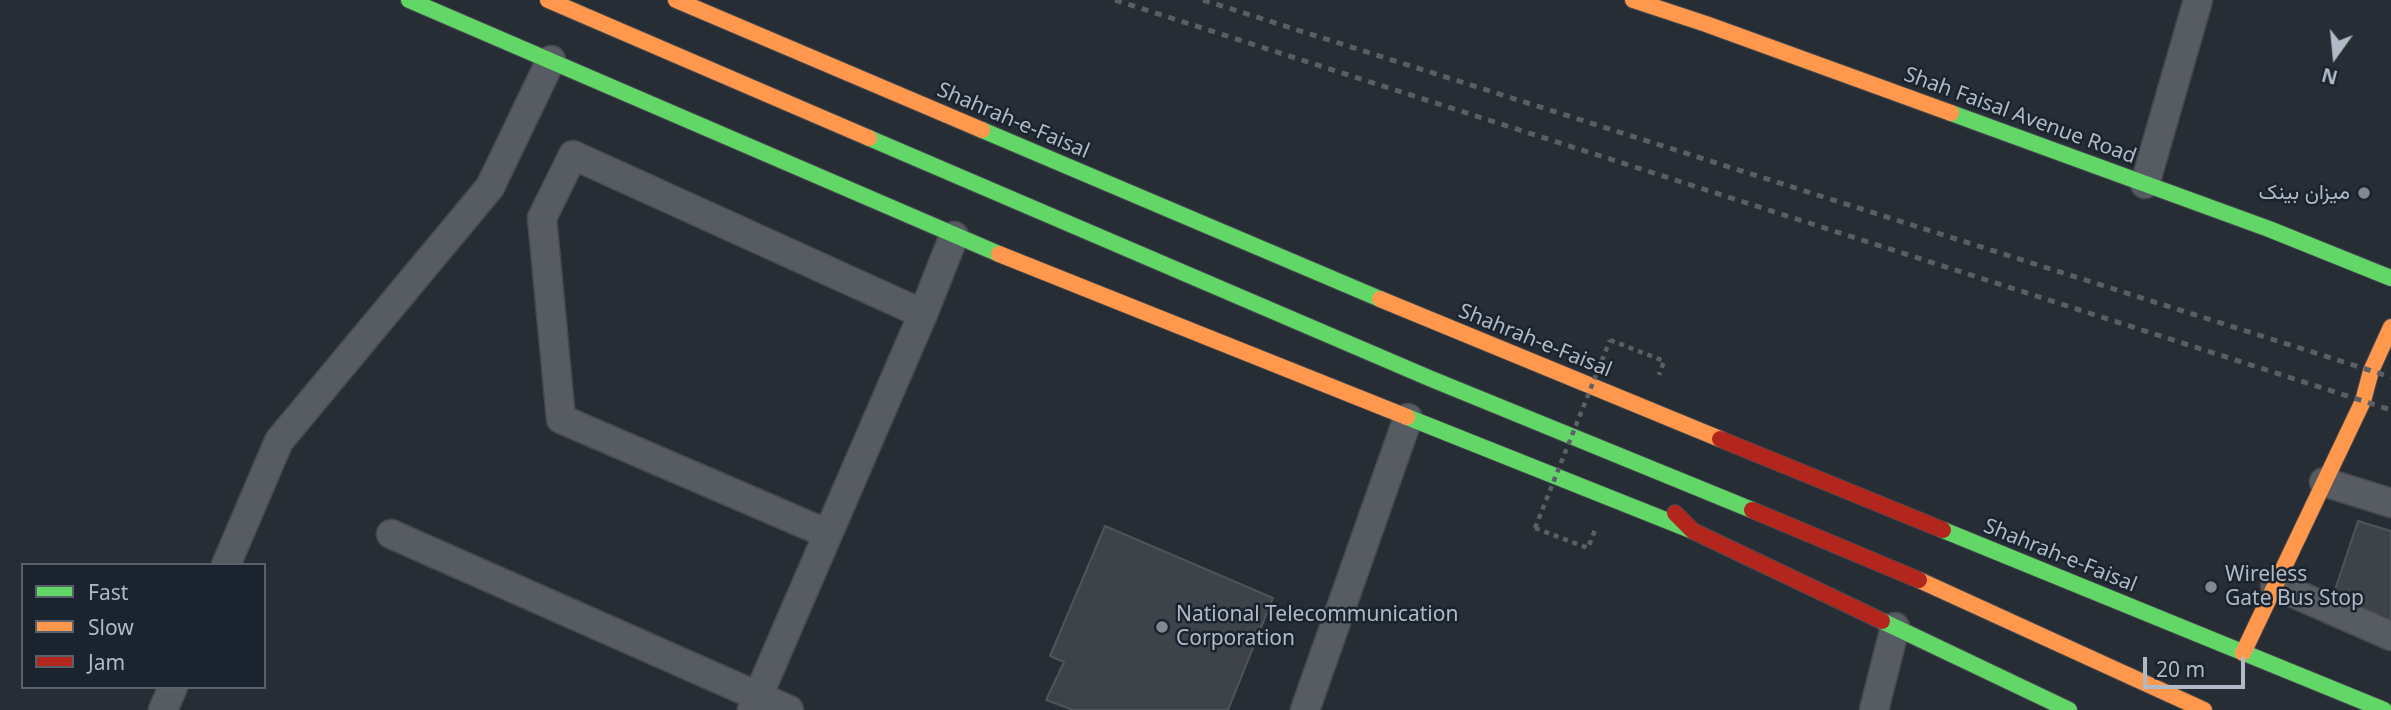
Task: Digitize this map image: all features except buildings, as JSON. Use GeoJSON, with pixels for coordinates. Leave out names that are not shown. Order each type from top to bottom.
{"type":"FeatureCollection","features":[{"type":"Feature","properties":{"kind":"main road"},"geometry":{"type":"LineString","coordinates":[[409,0],[954,236],[1693,531],[2069,710]]}},
{"type":"Feature","properties":{"kind":"main road"},"geometry":{"type":"LineString","coordinates":[[548,0],[1429,377],[1877,561],[2204,710]]}},
{"type":"Feature","properties":{"kind":"main road","name":"Shahrah-e-Faisal"},"geometry":{"type":"LineString","coordinates":[[676,0],[1452,330],[2384,710]]}},
{"type":"Feature","properties":{"kind":"main road","name":"Shah Faisal Avenue Road"},"geometry":{"type":"LineString","coordinates":[[1633,0],[1707,18],[2269,229],[2391,278]]}},
{"type":"Feature","properties":{"kind":"main road"},"geometry":{"type":"LineString","coordinates":[[2243,653],[2362,401],[2371,371],[2391,327]]}},
{"type":"Feature","properties":{"kind":"main road"},"geometry":{"type":"LineString","coordinates":[[1612,452],[1648,487]]}},
{"type":"Feature","properties":{"kind":"main road"},"geometry":{"type":"LineString","coordinates":[[1666,505],[1693,531]]}},
{"type":"Feature","properties":{"kind":"street"},"geometry":{"type":"LineString","coordinates":[[2145,184],[2198,0]]}},
{"type":"Feature","properties":{"kind":"street"},"geometry":{"type":"LineString","coordinates":[[227,563],[279,441],[490,187],[551,60]]}},
{"type":"Feature","properties":{"kind":"street"},"geometry":{"type":"LineString","coordinates":[[828,534],[561,419],[542,218],[573,155],[923,314]]}},
{"type":"Feature","properties":{"kind":"street"},"geometry":{"type":"LineString","coordinates":[[755,703],[954,236]]}},
{"type":"Feature","properties":{"kind":"street"},"geometry":{"type":"LineString","coordinates":[[1305,710],[1409,418]]}},
{"type":"Feature","properties":{"kind":"street"},"geometry":{"type":"LineString","coordinates":[[2324,482],[2391,503]]}},
{"type":"Feature","properties":{"kind":"street"},"geometry":{"type":"LineString","coordinates":[[391,534],[755,703],[789,710]]}},
{"type":"Feature","properties":{"kind":"street"},"geometry":{"type":"LineString","coordinates":[[2275,585],[2391,636]]}},
{"type":"Feature","properties":{"kind":"street"},"geometry":{"type":"LineString","coordinates":[[1874,710],[1895,626]]}},
{"type":"Feature","properties":{"kind":"street"},"geometry":{"type":"LineString","coordinates":[[163,710],[172,689]]}},
{"type":"Feature","properties":{"kind":"path"},"geometry":{"type":"LineString","coordinates":[[1588,548],[1535,528],[1610,340],[1664,361]]}},
{"type":"Feature","properties":{"kind":"railway"},"geometry":{"type":"LineString","coordinates":[[1115,0],[2391,410]]}},
{"type":"Feature","properties":{"kind":"railway"},"geometry":{"type":"LineString","coordinates":[[1203,0],[2391,377]]}},
{"type":"Feature","properties":{"kind":"traffic: fast"},"geometry":{"type":"LineString","coordinates":[[409,0],[999,254]]}},
{"type":"Feature","properties":{"kind":"traffic: fast"},"geometry":{"type":"LineString","coordinates":[[1951,113],[2269,229],[2391,278]]}},
{"type":"Feature","properties":{"kind":"traffic: fast"},"geometry":{"type":"LineString","coordinates":[[982,130],[1380,299]]}},
{"type":"Feature","properties":{"kind":"traffic: fast"},"geometry":{"type":"LineString","coordinates":[[869,138],[1429,378],[1752,510]]}},
{"type":"Feature","properties":{"kind":"traffic: fast"},"geometry":{"type":"LineString","coordinates":[[1407,417],[1693,531]]}},
{"type":"Feature","properties":{"kind":"traffic: fast"},"geometry":{"type":"LineString","coordinates":[[1943,530],[2384,710]]}},
{"type":"Feature","properties":{"kind":"traffic: fast"},"geometry":{"type":"LineString","coordinates":[[1882,621],[2069,710]]}},
{"type":"Feature","properties":{"kind":"traffic: slow"},"geometry":{"type":"LineString","coordinates":[[548,0],[869,138]]}},
{"type":"Feature","properties":{"kind":"traffic: slow"},"geometry":{"type":"LineString","coordinates":[[676,0],[982,130]]}},
{"type":"Feature","properties":{"kind":"traffic: slow"},"geometry":{"type":"LineString","coordinates":[[1633,0],[1951,113]]}},
{"type":"Feature","properties":{"kind":"traffic: slow"},"geometry":{"type":"LineString","coordinates":[[999,254],[1407,417]]}},
{"type":"Feature","properties":{"kind":"traffic: slow"},"geometry":{"type":"LineString","coordinates":[[1380,299],[1720,439]]}},
{"type":"Feature","properties":{"kind":"traffic: slow"},"geometry":{"type":"LineString","coordinates":[[2243,653],[2363,401],[2371,371],[2391,327]]}},
{"type":"Feature","properties":{"kind":"traffic: slow"},"geometry":{"type":"LineString","coordinates":[[1919,580],[2204,710]]}},
{"type":"Feature","properties":{"kind":"traffic: jam"},"geometry":{"type":"LineString","coordinates":[[1720,439],[1943,530]]}},
{"type":"Feature","properties":{"kind":"traffic: jam"},"geometry":{"type":"LineString","coordinates":[[1752,510],[1919,580]]}},
{"type":"Feature","properties":{"kind":"traffic: jam"},"geometry":{"type":"LineString","coordinates":[[1675,513],[1693,531],[1882,621]]}},
{"type":"Feature","properties":{"kind":"place","name":"میزان بینک"},"geometry":{"type":"Point","coordinates":[2364,193]}},
{"type":"Feature","properties":{"kind":"place","name":"Wireless Gate Bus Stop"},"geometry":{"type":"Point","coordinates":[2211,587]}},
{"type":"Feature","properties":{"kind":"place","name":"National Telecommunication Corporation"},"geometry":{"type":"Point","coordinates":[1162,627]}}]}
